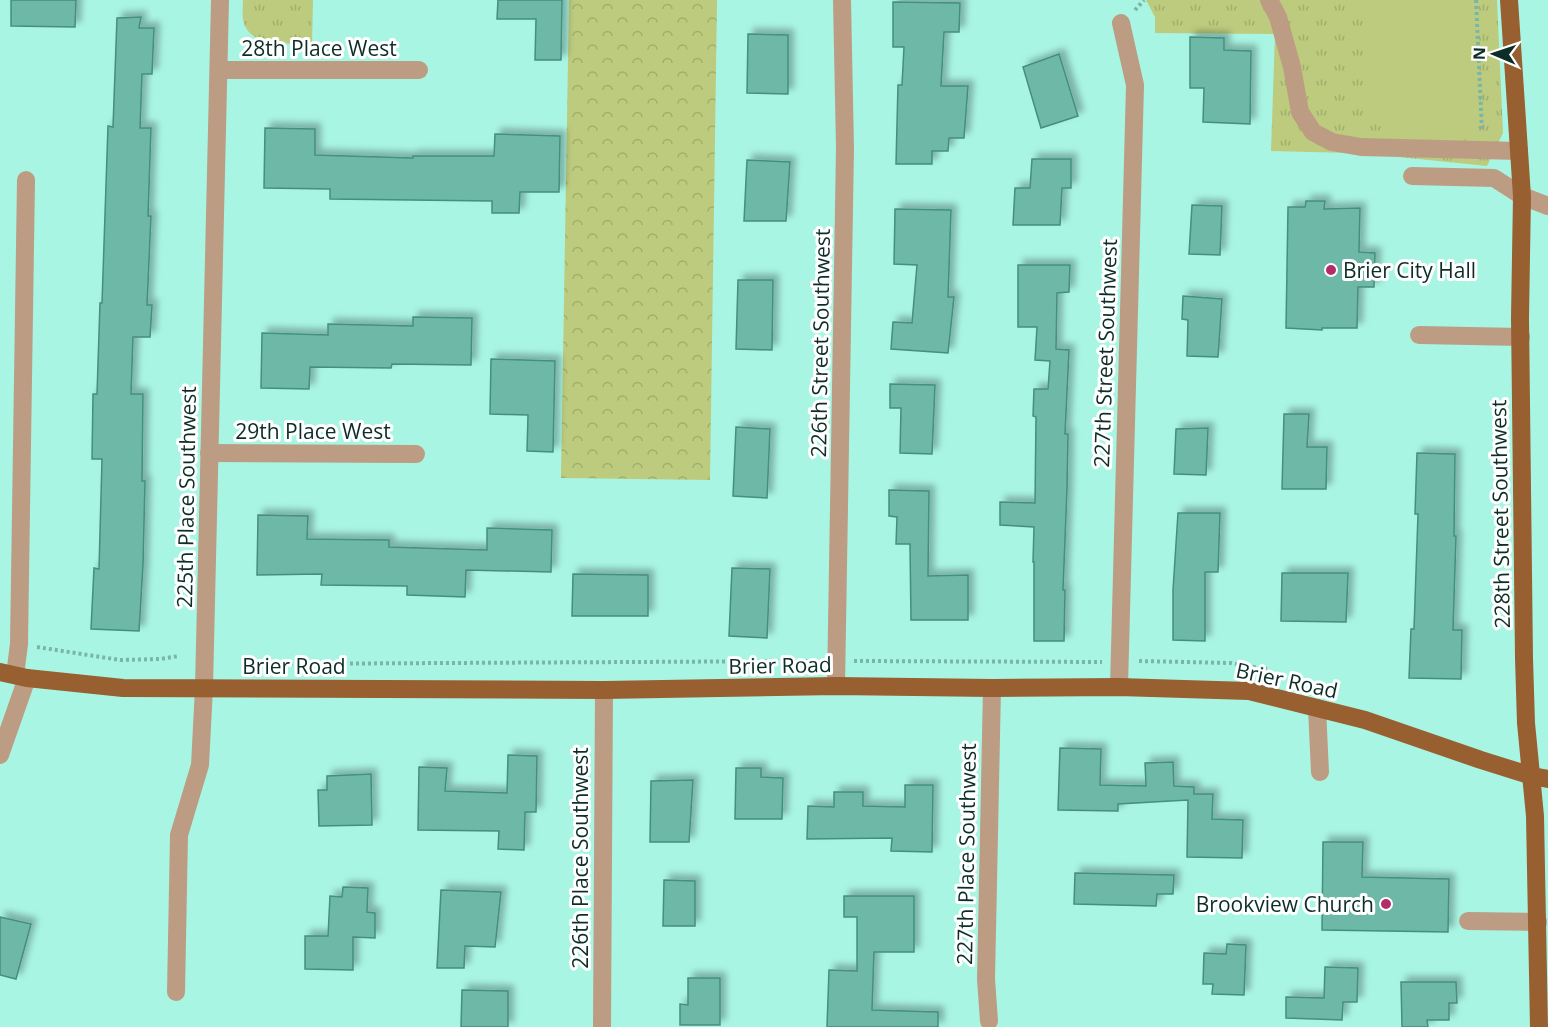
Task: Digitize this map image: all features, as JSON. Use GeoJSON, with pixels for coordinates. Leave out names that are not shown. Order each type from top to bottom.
{"type":"FeatureCollection","features":[{"type":"Feature","properties":{"kind":"main road","name":"228th Street Southwest"},"geometry":{"type":"LineString","coordinates":[[1509,0],[1522,196],[1520,318],[1526,723],[1540,778],[1535,816],[1539,1027]]}},
{"type":"Feature","properties":{"kind":"main road","name":"Brier Road"},"geometry":{"type":"LineString","coordinates":[[14,675],[123,688],[604,690],[836,686],[1119,687],[1249,691],[1365,720],[1540,778]]}},
{"type":"Feature","properties":{"kind":"street","name":"225th Place Southwest"},"geometry":{"type":"LineString","coordinates":[[176,992],[179,835],[200,765],[204,688],[220,0]]}},
{"type":"Feature","properties":{"kind":"street","name":"226th Street Southwest"},"geometry":{"type":"LineString","coordinates":[[836,686],[845,148],[842,0]]}},
{"type":"Feature","properties":{"kind":"street"},"geometry":{"type":"LineString","coordinates":[[1269,0],[1278,17],[1293,67],[1300,112],[1314,132],[1332,142],[1361,147],[1519,151]]}},
{"type":"Feature","properties":{"kind":"street","name":"227th Street Southwest"},"geometry":{"type":"LineString","coordinates":[[1119,687],[1135,85],[1121,23]]}},
{"type":"Feature","properties":{"kind":"street","name":"28th Place West"},"geometry":{"type":"LineString","coordinates":[[219,70],[419,70]]}},
{"type":"Feature","properties":{"kind":"street"},"geometry":{"type":"LineString","coordinates":[[1412,176],[1494,178],[1522,196],[1548,206]]}},
{"type":"Feature","properties":{"kind":"street"},"geometry":{"type":"LineString","coordinates":[[0,755],[18,644],[26,180]]}},
{"type":"Feature","properties":{"kind":"street"},"geometry":{"type":"LineString","coordinates":[[1419,335],[1521,337]]}},
{"type":"Feature","properties":{"kind":"street","name":"29th Place West"},"geometry":{"type":"LineString","coordinates":[[209,453],[416,454]]}},
{"type":"Feature","properties":{"kind":"street","name":"227th Place Southwest"},"geometry":{"type":"LineString","coordinates":[[989,1021],[986,979],[992,688]]}},
{"type":"Feature","properties":{"kind":"street","name":"226th Place Southwest"},"geometry":{"type":"LineString","coordinates":[[602,1027],[604,690]]}},
{"type":"Feature","properties":{"kind":"street"},"geometry":{"type":"LineString","coordinates":[[1317,708],[1320,772]]}},
{"type":"Feature","properties":{"kind":"street"},"geometry":{"type":"LineString","coordinates":[[1468,921],[1538,922]]}},
{"type":"Feature","properties":{"kind":"path"},"geometry":{"type":"LineString","coordinates":[[1476,0],[1483,150]]}},
{"type":"Feature","properties":{"kind":"path"},"geometry":{"type":"LineString","coordinates":[[18,644],[120,660],[179,656]]}},
{"type":"Feature","properties":{"kind":"path"},"geometry":{"type":"LineString","coordinates":[[260,664],[1145,661],[1231,663],[1267,669]]}},
{"type":"Feature","properties":{"kind":"green space"},"geometry":{"type":"Polygon","coordinates":[[[243,0],[313,0],[312,44],[282,44],[261,40],[253,35],[246,29],[243,19],[243,0]]]}},
{"type":"Feature","properties":{"kind":"green space"},"geometry":{"type":"Polygon","coordinates":[[[569,0],[717,0],[710,480],[561,478],[569,0]]]}},
{"type":"Feature","properties":{"kind":"green space"},"geometry":{"type":"Polygon","coordinates":[[[1146,0],[1497,0],[1503,133],[1487,166],[1387,154],[1271,151],[1275,34],[1155,33],[1155,17],[1146,0]]]}},
{"type":"Feature","properties":{"kind":"green space"},"geometry":{"type":"Polygon","coordinates":[[[1369,0],[1471,0],[1476,124],[1469,133],[1393,135],[1370,108],[1369,0]]]}},
{"type":"Feature","properties":{"kind":"building"},"geometry":{"type":"Polygon","coordinates":[[[11,0],[76,0],[75,27],[11,26],[11,0]]]}},
{"type":"Feature","properties":{"kind":"building"},"geometry":{"type":"Polygon","coordinates":[[[498,0],[562,0],[561,60],[535,60],[536,19],[497,19],[498,0]]]}},
{"type":"Feature","properties":{"kind":"building"},"geometry":{"type":"Polygon","coordinates":[[[893,2],[960,3],[959,32],[944,32],[941,86],[968,86],[964,138],[949,138],[948,151],[932,151],[932,164],[896,164],[898,85],[902,85],[904,47],[893,47],[893,2]]]}},
{"type":"Feature","properties":{"kind":"building"},"geometry":{"type":"Polygon","coordinates":[[[141,17],[139,28],[154,28],[152,74],[142,74],[140,128],[151,128],[148,216],[151,216],[147,305],[152,305],[150,337],[133,337],[131,394],[143,394],[142,481],[145,481],[139,631],[91,629],[94,568],[99,569],[102,459],[92,459],[93,394],[97,394],[108,126],[113,127],[117,18],[141,17]]]}},
{"type":"Feature","properties":{"kind":"building"},"geometry":{"type":"Polygon","coordinates":[[[748,34],[788,35],[788,94],[747,93],[748,34]]]}},
{"type":"Feature","properties":{"kind":"building"},"geometry":{"type":"Polygon","coordinates":[[[1190,37],[1224,38],[1224,50],[1251,51],[1250,124],[1203,122],[1204,88],[1190,88],[1190,37]]]}},
{"type":"Feature","properties":{"kind":"building"},"geometry":{"type":"Polygon","coordinates":[[[1059,54],[1078,116],[1041,128],[1023,67],[1059,54]]]}},
{"type":"Feature","properties":{"kind":"building"},"geometry":{"type":"Polygon","coordinates":[[[265,128],[315,129],[315,155],[413,158],[413,156],[494,156],[495,134],[560,136],[559,192],[520,192],[519,213],[492,213],[492,201],[330,199],[330,189],[264,188],[265,128]]]}},
{"type":"Feature","properties":{"kind":"building"},"geometry":{"type":"Polygon","coordinates":[[[1032,159],[1071,159],[1071,188],[1062,188],[1060,225],[1013,225],[1015,188],[1030,188],[1032,159]]]}},
{"type":"Feature","properties":{"kind":"building"},"geometry":{"type":"Polygon","coordinates":[[[747,160],[790,162],[786,221],[744,221],[747,160]]]}},
{"type":"Feature","properties":{"kind":"building","name":"Brier City Hall"},"geometry":{"type":"Polygon","coordinates":[[[1306,201],[1325,201],[1324,209],[1360,208],[1359,252],[1375,253],[1374,287],[1358,287],[1357,328],[1322,328],[1322,330],[1286,328],[1288,207],[1305,207],[1306,201]]]}},
{"type":"Feature","properties":{"kind":"building"},"geometry":{"type":"Polygon","coordinates":[[[1192,205],[1222,206],[1220,255],[1189,254],[1192,205]]]}},
{"type":"Feature","properties":{"kind":"building"},"geometry":{"type":"Polygon","coordinates":[[[895,209],[951,210],[948,297],[954,297],[948,353],[891,349],[893,322],[912,323],[917,265],[894,264],[895,209]]]}},
{"type":"Feature","properties":{"kind":"building"},"geometry":{"type":"Polygon","coordinates":[[[1018,265],[1070,265],[1069,292],[1057,293],[1056,349],[1069,350],[1065,434],[1068,434],[1063,590],[1065,590],[1064,641],[1034,641],[1034,527],[1000,525],[1000,502],[1035,503],[1034,389],[1048,389],[1050,361],[1035,360],[1037,327],[1018,327],[1018,265]]]}},
{"type":"Feature","properties":{"kind":"building"},"geometry":{"type":"Polygon","coordinates":[[[738,280],[773,280],[772,350],[736,349],[738,280]]]}},
{"type":"Feature","properties":{"kind":"building"},"geometry":{"type":"Polygon","coordinates":[[[1183,296],[1222,299],[1218,357],[1187,356],[1188,320],[1182,319],[1183,296]]]}},
{"type":"Feature","properties":{"kind":"building"},"geometry":{"type":"Polygon","coordinates":[[[413,317],[472,318],[471,365],[392,364],[391,368],[310,367],[309,389],[261,388],[262,333],[328,335],[328,324],[413,326],[413,317]]]}},
{"type":"Feature","properties":{"kind":"building"},"geometry":{"type":"Polygon","coordinates":[[[491,359],[555,361],[553,452],[527,451],[528,415],[490,414],[491,359]]]}},
{"type":"Feature","properties":{"kind":"building"},"geometry":{"type":"Polygon","coordinates":[[[890,384],[935,385],[932,454],[900,453],[901,408],[890,408],[890,384]]]}},
{"type":"Feature","properties":{"kind":"building"},"geometry":{"type":"Polygon","coordinates":[[[1284,414],[1309,414],[1307,447],[1327,447],[1326,489],[1282,489],[1284,414]]]}},
{"type":"Feature","properties":{"kind":"building"},"geometry":{"type":"Polygon","coordinates":[[[736,427],[770,429],[767,498],[733,496],[736,427]]]}},
{"type":"Feature","properties":{"kind":"building"},"geometry":{"type":"Polygon","coordinates":[[[1208,428],[1206,475],[1174,474],[1176,429],[1208,428]]]}},
{"type":"Feature","properties":{"kind":"building"},"geometry":{"type":"Polygon","coordinates":[[[1417,453],[1455,454],[1454,536],[1456,536],[1453,630],[1462,630],[1461,679],[1409,678],[1411,629],[1414,629],[1418,514],[1415,514],[1417,453]]]}},
{"type":"Feature","properties":{"kind":"building"},"geometry":{"type":"Polygon","coordinates":[[[889,490],[929,491],[928,576],[968,575],[968,620],[911,620],[910,544],[896,544],[897,517],[889,516],[889,490]]]}},
{"type":"Feature","properties":{"kind":"building"},"geometry":{"type":"Polygon","coordinates":[[[1178,513],[1220,513],[1218,572],[1205,572],[1205,641],[1173,640],[1173,590],[1178,513]]]}},
{"type":"Feature","properties":{"kind":"building"},"geometry":{"type":"Polygon","coordinates":[[[258,515],[308,516],[307,539],[389,540],[389,547],[487,550],[487,528],[552,530],[551,572],[466,570],[465,597],[407,595],[407,586],[321,585],[322,574],[257,575],[258,515]]]}},
{"type":"Feature","properties":{"kind":"building"},"geometry":{"type":"Polygon","coordinates":[[[732,568],[770,569],[767,638],[729,636],[732,568]]]}},
{"type":"Feature","properties":{"kind":"building"},"geometry":{"type":"Polygon","coordinates":[[[1282,573],[1348,573],[1346,622],[1281,621],[1282,573]]]}},
{"type":"Feature","properties":{"kind":"building"},"geometry":{"type":"Polygon","coordinates":[[[573,574],[648,575],[648,616],[572,616],[573,574]]]}},
{"type":"Feature","properties":{"kind":"building"},"geometry":{"type":"Polygon","coordinates":[[[1060,748],[1101,749],[1100,785],[1146,786],[1145,763],[1173,762],[1174,786],[1194,787],[1194,794],[1213,794],[1212,819],[1243,820],[1242,858],[1187,857],[1188,800],[1118,804],[1118,811],[1058,810],[1060,748]]]}},
{"type":"Feature","properties":{"kind":"building"},"geometry":{"type":"Polygon","coordinates":[[[508,755],[537,756],[536,812],[525,812],[524,850],[498,849],[499,831],[418,830],[419,767],[447,768],[445,791],[507,793],[508,755]]]}},
{"type":"Feature","properties":{"kind":"building"},"geometry":{"type":"Polygon","coordinates":[[[736,768],[761,768],[761,777],[783,778],[782,819],[735,819],[736,768]]]}},
{"type":"Feature","properties":{"kind":"building"},"geometry":{"type":"Polygon","coordinates":[[[371,774],[372,825],[319,826],[318,790],[327,790],[327,776],[371,774]]]}},
{"type":"Feature","properties":{"kind":"building"},"geometry":{"type":"Polygon","coordinates":[[[693,780],[689,842],[650,842],[651,781],[693,780]]]}},
{"type":"Feature","properties":{"kind":"building"},"geometry":{"type":"Polygon","coordinates":[[[905,785],[933,785],[932,852],[891,851],[892,838],[807,839],[808,806],[834,807],[834,792],[863,792],[863,806],[905,807],[905,785]]]}},
{"type":"Feature","properties":{"kind":"building","name":"Brookview Church"},"geometry":{"type":"Polygon","coordinates":[[[1323,842],[1363,842],[1362,877],[1449,879],[1448,932],[1322,930],[1323,842]]]}},
{"type":"Feature","properties":{"kind":"building"},"geometry":{"type":"Polygon","coordinates":[[[1075,873],[1174,875],[1173,894],[1157,894],[1156,906],[1074,904],[1075,873]]]}},
{"type":"Feature","properties":{"kind":"building"},"geometry":{"type":"Polygon","coordinates":[[[664,880],[695,881],[695,926],[663,926],[664,880]]]}},
{"type":"Feature","properties":{"kind":"building"},"geometry":{"type":"Polygon","coordinates":[[[343,887],[368,888],[367,912],[375,913],[375,938],[353,937],[353,970],[305,969],[305,936],[328,936],[330,896],[342,897],[343,887]]]}},
{"type":"Feature","properties":{"kind":"building"},"geometry":{"type":"Polygon","coordinates":[[[441,890],[501,892],[495,947],[465,946],[464,968],[437,968],[441,890]]]}},
{"type":"Feature","properties":{"kind":"building"},"geometry":{"type":"Polygon","coordinates":[[[844,896],[914,896],[914,952],[874,952],[872,1010],[938,1012],[938,1027],[827,1027],[829,970],[857,971],[857,917],[844,917],[844,896]]]}},
{"type":"Feature","properties":{"kind":"building"},"geometry":{"type":"Polygon","coordinates":[[[0,917],[31,924],[16,979],[0,975],[0,917]]]}},
{"type":"Feature","properties":{"kind":"building"},"geometry":{"type":"Polygon","coordinates":[[[1227,944],[1246,945],[1244,995],[1212,994],[1213,984],[1203,984],[1204,953],[1226,954],[1227,944]]]}},
{"type":"Feature","properties":{"kind":"building"},"geometry":{"type":"Polygon","coordinates":[[[1325,967],[1358,968],[1357,1002],[1343,1002],[1342,1020],[1286,1018],[1286,997],[1324,998],[1325,967]]]}},
{"type":"Feature","properties":{"kind":"building"},"geometry":{"type":"Polygon","coordinates":[[[688,978],[720,978],[720,1025],[680,1025],[680,1004],[688,1005],[688,978]]]}},
{"type":"Feature","properties":{"kind":"building"},"geometry":{"type":"Polygon","coordinates":[[[1401,982],[1456,982],[1457,1003],[1449,1003],[1449,1020],[1427,1020],[1428,1027],[1402,1027],[1401,982]]]}},
{"type":"Feature","properties":{"kind":"building"},"geometry":{"type":"Polygon","coordinates":[[[462,990],[508,991],[508,1027],[461,1027],[462,990]]]}},
{"type":"Feature","properties":{"kind":"place","name":"Brier City Hall"},"geometry":{"type":"Point","coordinates":[1331,270]}},
{"type":"Feature","properties":{"kind":"place","name":"Brookview Church"},"geometry":{"type":"Point","coordinates":[1386,904]}}]}
